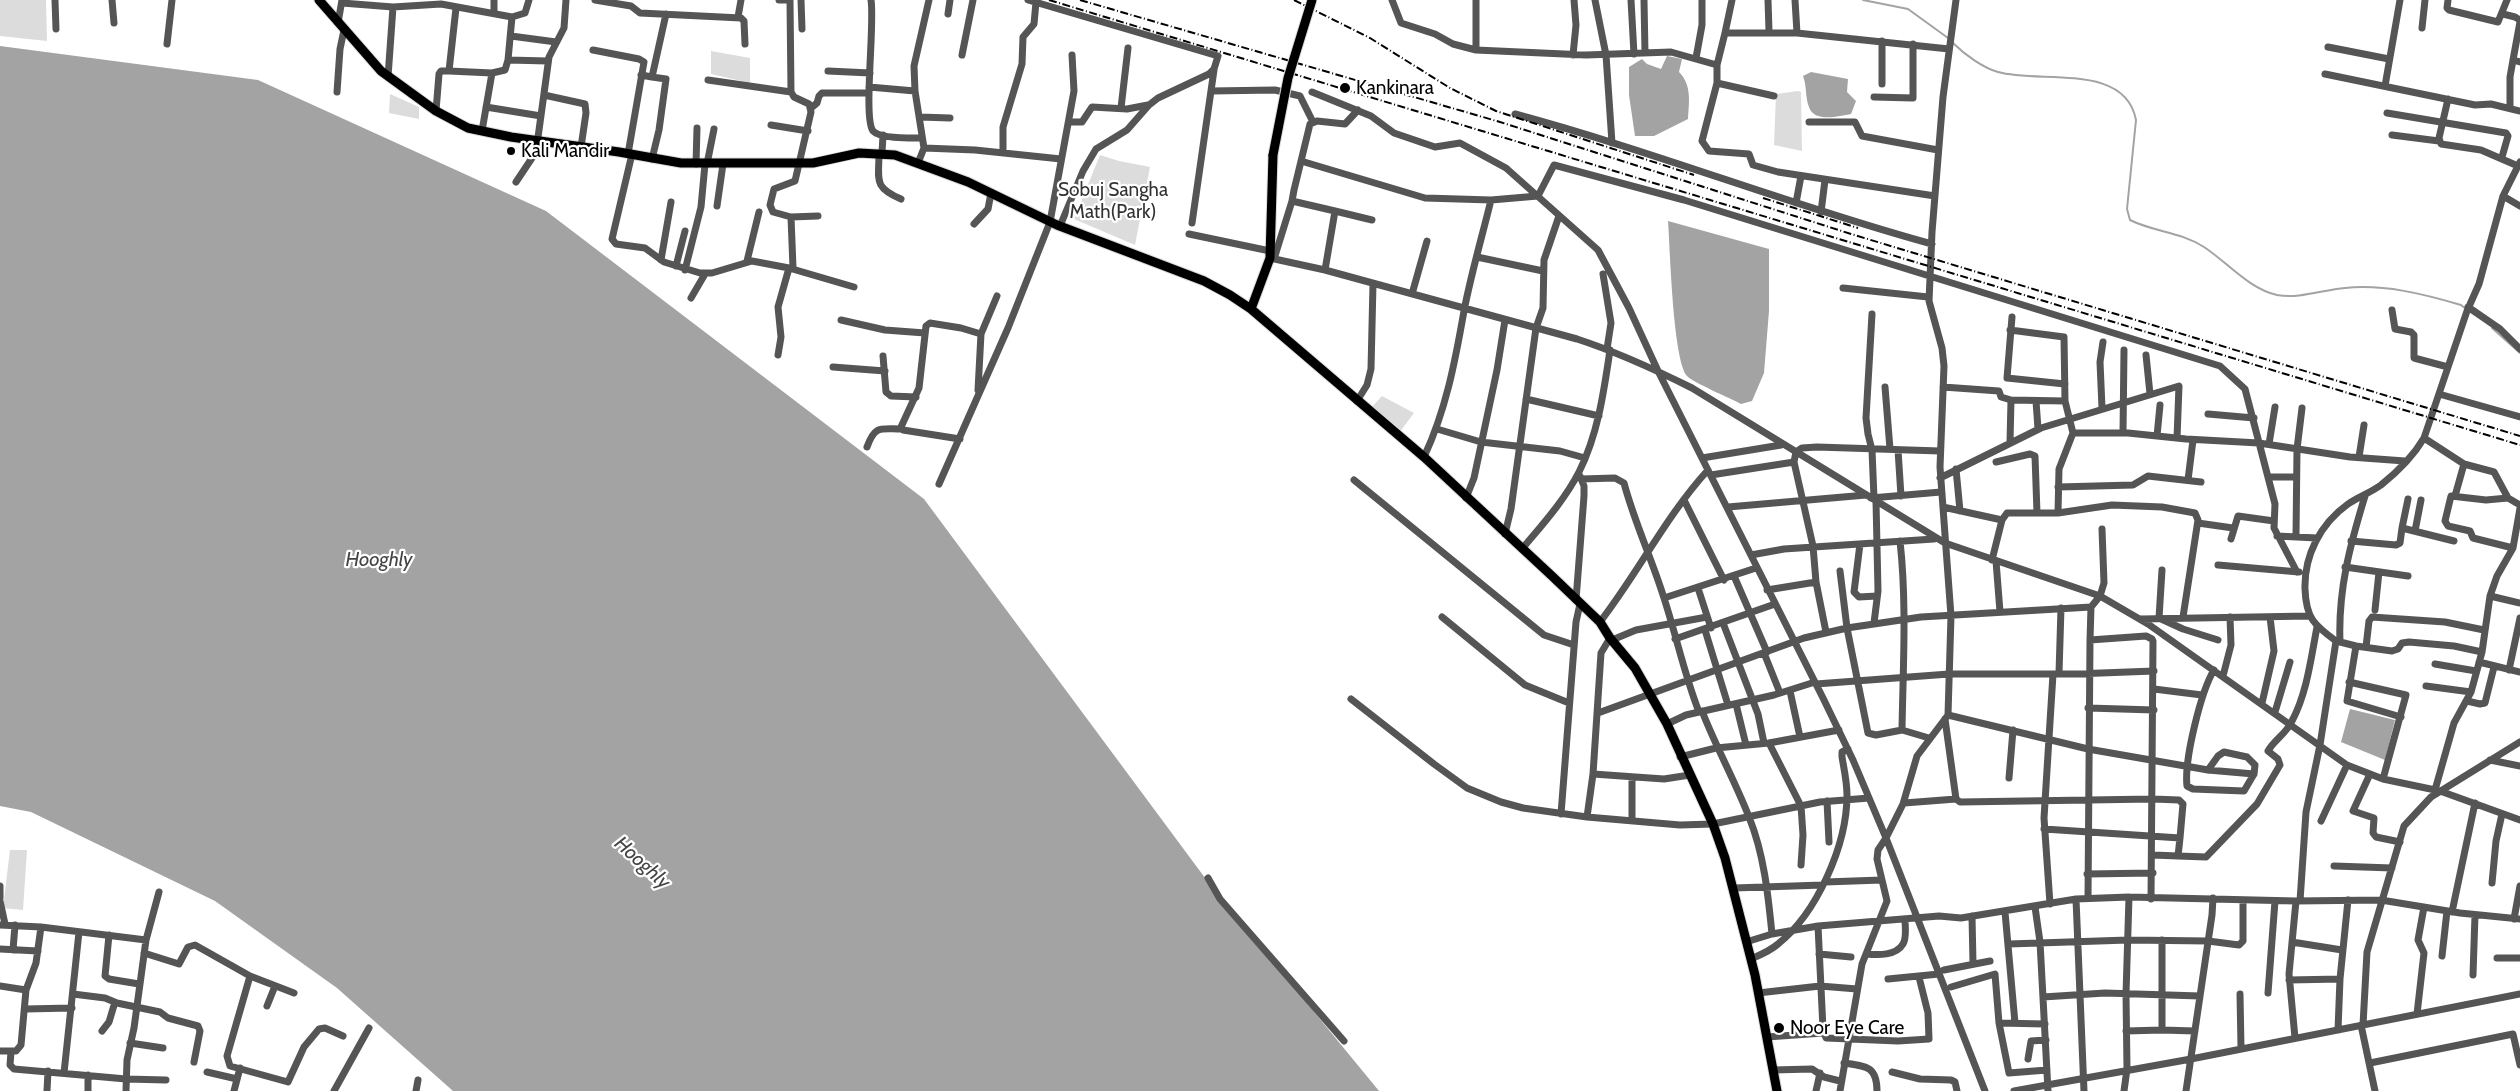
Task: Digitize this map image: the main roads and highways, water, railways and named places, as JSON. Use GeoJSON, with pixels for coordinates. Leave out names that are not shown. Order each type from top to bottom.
{"type":"FeatureCollection","features":[{"type":"Feature","properties":{"kind":"main road"},"geometry":{"type":"LineString","coordinates":[[319,0],[388,77],[459,125],[538,141],[630,154],[652,159],[703,164],[799,164],[823,162],[860,153],[880,153],[918,163],[991,193],[1050,222],[1204,281],[1251,309],[1424,458],[1522,549],[1600,622],[1611,639],[1635,668],[1652,694],[1713,824],[1734,888],[1751,959],[1777,1091]]}},
{"type":"Feature","properties":{"kind":"main road"},"geometry":{"type":"LineString","coordinates":[[1251,309],[1271,256],[1273,155],[1288,78],[1312,0]]}},
{"type":"Feature","properties":{"kind":"water","name":"Hooghly"},"geometry":{"type":"Polygon","coordinates":[[[0,46],[258,80],[546,211],[924,499],[1214,890],[1379,1091],[453,1091],[337,988],[215,901],[31,812],[0,806],[0,46]]]}},
{"type":"Feature","properties":{"kind":"water"},"geometry":{"type":"Polygon","coordinates":[[[1667,56],[1682,59],[1679,72],[1688,88],[1688,119],[1654,136],[1635,136],[1629,95],[1629,67],[1642,59],[1647,64],[1661,69],[1667,56]]]}},
{"type":"Feature","properties":{"kind":"water"},"geometry":{"type":"Polygon","coordinates":[[[1811,72],[1848,79],[1847,92],[1856,101],[1851,114],[1821,117],[1812,112],[1808,103],[1803,76],[1811,72]]]}},
{"type":"Feature","properties":{"kind":"water"},"geometry":{"type":"Polygon","coordinates":[[[1668,221],[1769,249],[1769,311],[1764,373],[1752,401],[1741,404],[1704,386],[1687,376],[1682,366],[1675,327],[1668,221]]]}},
{"type":"Feature","properties":{"kind":"water"},"geometry":{"type":"Polygon","coordinates":[[[2350,709],[2395,720],[2385,760],[2341,742],[2350,709]]]}},
{"type":"Feature","properties":{"kind":"waterway"},"geometry":{"type":"LineString","coordinates":[[1863,0],[1908,9],[1948,38]]}},
{"type":"Feature","properties":{"kind":"waterway"},"geometry":{"type":"LineString","coordinates":[[1953,43],[1974,60],[1998,72],[2099,82],[2116,90],[2129,102],[2136,120],[2127,209],[2130,220],[2195,242],[2213,253],[2257,287],[2267,292],[2286,296],[2345,288],[2374,287],[2433,297],[2461,305],[2466,309]]}},
{"type":"Feature","properties":{"kind":"waterway"},"geometry":{"type":"LineString","coordinates":[[2492,328],[2520,353]]}},
{"type":"Feature","properties":{"kind":"railway"},"geometry":{"type":"LineString","coordinates":[[1049,0],[2520,445]]}},
{"type":"Feature","properties":{"kind":"railway"},"geometry":{"type":"LineString","coordinates":[[1080,0],[1500,122],[1851,234],[2520,436]]}},
{"type":"Feature","properties":{"kind":"railway"},"geometry":{"type":"LineString","coordinates":[[1294,0],[1370,38],[1450,88],[1496,111],[1694,175]]}},
{"type":"Feature","properties":{"kind":"railway"},"geometry":{"type":"LineString","coordinates":[[1763,198],[1858,228]]}},
{"type":"Feature","properties":{"kind":"place","name":"Kankinara"},"geometry":{"type":"Point","coordinates":[1345,88]}},
{"type":"Feature","properties":{"kind":"place","name":"Kali Mandir"},"geometry":{"type":"Point","coordinates":[511,151]}},
{"type":"Feature","properties":{"kind":"place","name":"Noor Eye Care"},"geometry":{"type":"Point","coordinates":[1779,1028]}},
{"type":"Feature","properties":{"kind":"park label","name":"Sobuj Sangha Math(Park)"},"geometry":{"type":"Point","coordinates":[1113,201]}}]}
